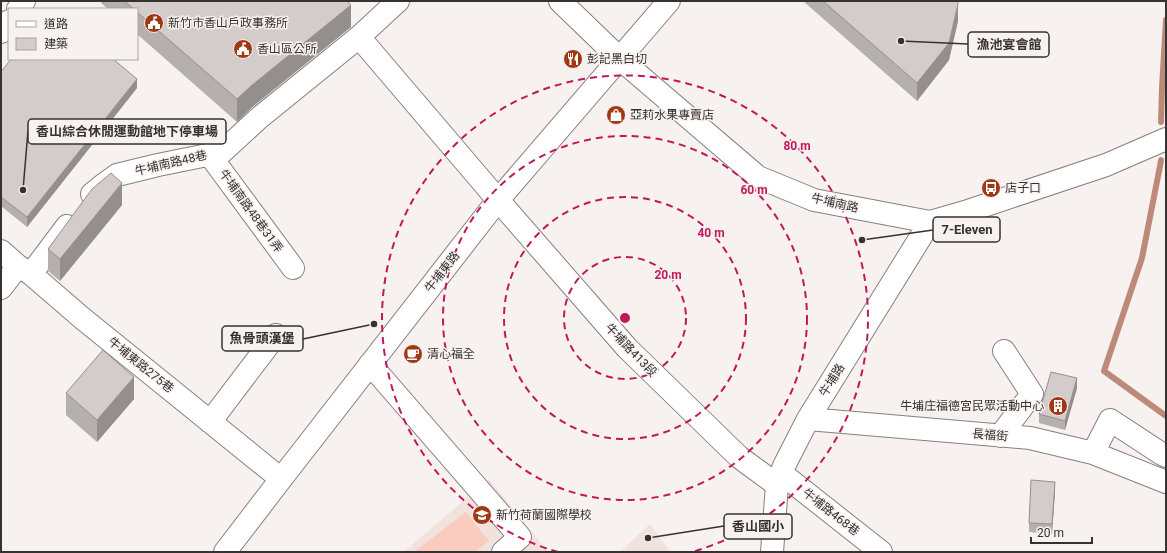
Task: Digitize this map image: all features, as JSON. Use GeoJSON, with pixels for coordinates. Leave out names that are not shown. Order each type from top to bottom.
{"type":"FeatureCollection","features":[{"type":"Feature","properties":{"kind":"street","name":"牛埔南路48巷"},"geometry":{"type":"LineString","coordinates":[[1,288],[24,270],[84,203],[103,185],[117,175],[222,152],[259,118],[359,37],[398,1]]}},
{"type":"Feature","properties":{"kind":"street","name":"牛埔南路"},"geometry":{"type":"LineString","coordinates":[[560,1],[620,60],[758,177],[814,200],[930,222],[968,211],[1106,165],[1166,139]]}},
{"type":"Feature","properties":{"kind":"street","name":"牛埔東路"},"geometry":{"type":"LineString","coordinates":[[225,552],[498,200],[620,60],[669,1]]}},
{"type":"Feature","properties":{"kind":"street"},"geometry":{"type":"LineString","coordinates":[[1,32],[8,22]]}},
{"type":"Feature","properties":{"kind":"street","name":"牛埔路413段"},"geometry":{"type":"LineString","coordinates":[[359,37],[627,348],[739,457],[779,479]]}},
{"type":"Feature","properties":{"kind":"street","name":"牛埔南路48巷31弄"},"geometry":{"type":"LineString","coordinates":[[209,154],[293,268]]}},
{"type":"Feature","properties":{"kind":"street","name":"牛埔路"},"geometry":{"type":"LineString","coordinates":[[772,552],[779,479],[784,466],[808,418],[930,222]]}},
{"type":"Feature","properties":{"kind":"street","name":"牛埔東路275巷"},"geometry":{"type":"LineString","coordinates":[[1,251],[281,479]]}},
{"type":"Feature","properties":{"kind":"street"},"geometry":{"type":"LineString","coordinates":[[210,422],[276,335]]}},
{"type":"Feature","properties":{"kind":"street"},"geometry":{"type":"LineString","coordinates":[[1000,436],[1032,394],[1004,351]]}},
{"type":"Feature","properties":{"kind":"street"},"geometry":{"type":"LineString","coordinates":[[370,364],[520,537],[503,552]]}},
{"type":"Feature","properties":{"kind":"street","name":"長福街"},"geometry":{"type":"LineString","coordinates":[[808,418],[1030,438],[1092,453],[1166,482]]}},
{"type":"Feature","properties":{"kind":"street"},"geometry":{"type":"LineString","coordinates":[[1092,453],[1110,420],[1166,456]]}},
{"type":"Feature","properties":{"kind":"street","name":"牛埔路468巷"},"geometry":{"type":"LineString","coordinates":[[779,479],[881,552]]}},
{"type":"Feature","properties":{"kind":"shaded area","name":"新竹荷蘭國際學校"},"geometry":{"type":"Polygon","coordinates":[[[489,479],[548,552],[404,552],[489,479]]]}},
{"type":"Feature","properties":{"kind":"shaded area"},"geometry":{"type":"Polygon","coordinates":[[[466,512],[489,541],[475,552],[414,552],[466,512]]]}},
{"type":"Feature","properties":{"kind":"shaded area"},"geometry":{"type":"Polygon","coordinates":[[[650,524],[670,552],[620,552],[650,524]]]}},
{"type":"Feature","properties":{"kind":"building","name":"香山區公所"},"geometry":{"type":"Polygon","coordinates":[[[124,1],[347,1],[351,5],[237,99],[138,13],[138,8],[133,8],[124,1]]]}},
{"type":"Feature","properties":{"kind":"building"},"geometry":{"type":"Polygon","coordinates":[[[823,1],[958,1],[958,4],[949,43],[917,83],[823,1]]]}},
{"type":"Feature","properties":{"kind":"building"},"geometry":{"type":"Polygon","coordinates":[[[10,60],[114,60],[137,79],[27,217],[1,197],[1,72],[10,60]]]}},
{"type":"Feature","properties":{"kind":"building"},"geometry":{"type":"Polygon","coordinates":[[[111,173],[122,183],[60,259],[48,249],[92,189],[111,173]]]}},
{"type":"Feature","properties":{"kind":"building"},"geometry":{"type":"Polygon","coordinates":[[[103,350],[134,377],[97,420],[66,393],[103,350]]]}},
{"type":"Feature","properties":{"kind":"building","name":"牛埔庄福德宮民眾活動中心"},"geometry":{"type":"Polygon","coordinates":[[[1051,372],[1077,378],[1065,421],[1039,414],[1051,372]]]}},
{"type":"Feature","properties":{"kind":"building"},"geometry":{"type":"Polygon","coordinates":[[[1031,480],[1055,482],[1052,524],[1029,523],[1031,480]]]}},
{"type":"Feature","properties":{"kind":"waterway"},"geometry":{"type":"LineString","coordinates":[[1161,122],[1166,20]]}},
{"type":"Feature","properties":{"kind":"waterway"},"geometry":{"type":"LineString","coordinates":[[1161,160],[1142,258],[1104,371],[1166,416]]}},
{"type":"Feature","properties":{"kind":"place","name":"新竹市香山戶政事務所"},"geometry":{"type":"Point","coordinates":[154,23]}},
{"type":"Feature","properties":{"kind":"place","name":"漁池宴會館"},"geometry":{"type":"Point","coordinates":[901,41]}},
{"type":"Feature","properties":{"kind":"place","name":"香山區公所"},"geometry":{"type":"Point","coordinates":[243,49]}},
{"type":"Feature","properties":{"kind":"place","name":"彭記黑白切"},"geometry":{"type":"Point","coordinates":[573,59]}},
{"type":"Feature","properties":{"kind":"place","name":"亞莉水果專賣店"},"geometry":{"type":"Point","coordinates":[616,115]}},
{"type":"Feature","properties":{"kind":"place","name":"店子口"},"geometry":{"type":"Point","coordinates":[991,188]}},
{"type":"Feature","properties":{"kind":"place","name":"香山綜合休閒運動館地下停車場"},"geometry":{"type":"Point","coordinates":[23,190]}},
{"type":"Feature","properties":{"kind":"place","name":"7-Eleven"},"geometry":{"type":"Point","coordinates":[862,240]}},
{"type":"Feature","properties":{"kind":"place","name":"魚骨頭漢堡"},"geometry":{"type":"Point","coordinates":[374,324]}},
{"type":"Feature","properties":{"kind":"place","name":"清心福全"},"geometry":{"type":"Point","coordinates":[413,354]}},
{"type":"Feature","properties":{"kind":"place","name":"牛埔庄福德宮民眾活動中心"},"geometry":{"type":"Point","coordinates":[1058,406]}},
{"type":"Feature","properties":{"kind":"place","name":"新竹荷蘭國際學校"},"geometry":{"type":"Point","coordinates":[482,515]}},
{"type":"Feature","properties":{"kind":"place","name":"香山國小"},"geometry":{"type":"Point","coordinates":[648,538]}}]}
